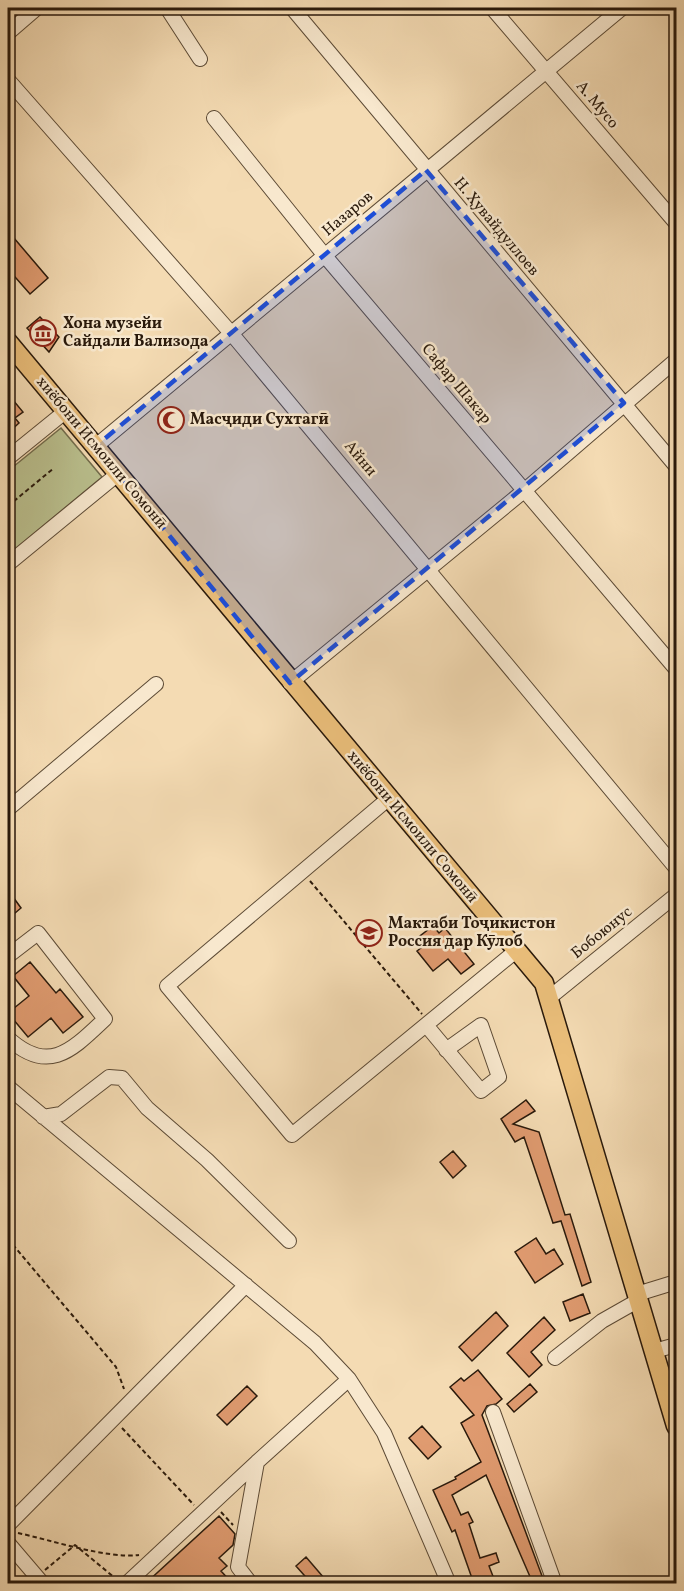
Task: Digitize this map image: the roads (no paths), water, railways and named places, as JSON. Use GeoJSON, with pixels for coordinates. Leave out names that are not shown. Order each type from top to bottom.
{"type":"FeatureCollection","features":[{"type":"Feature","properties":{"kind":"main road","name":"хиёбони Исмоили Сомонӣ"},"geometry":{"type":"LineString","coordinates":[[8,342],[119,473],[290,683],[544,983],[676,1425]]}},
{"type":"Feature","properties":{"kind":"street"},"geometry":{"type":"LineString","coordinates":[[8,33],[33,8]]}},
{"type":"Feature","properties":{"kind":"street"},"geometry":{"type":"LineString","coordinates":[[167,8],[201,59]]}},
{"type":"Feature","properties":{"kind":"street","name":"Н. Ҳувайдуллоев"},"geometry":{"type":"LineString","coordinates":[[292,8],[676,466]]}},
{"type":"Feature","properties":{"kind":"street","name":"А. Мусо"},"geometry":{"type":"LineString","coordinates":[[492,8],[676,224]]}},
{"type":"Feature","properties":{"kind":"street","name":"Назаров"},"geometry":{"type":"LineString","coordinates":[[96,446],[622,8]]}},
{"type":"Feature","properties":{"kind":"street","name":"Айни"},"geometry":{"type":"LineString","coordinates":[[8,80],[231,333],[430,568],[676,868]]}},
{"type":"Feature","properties":{"kind":"street","name":"Сафар Шакар"},"geometry":{"type":"LineString","coordinates":[[214,118],[325,255],[676,669]]}},
{"type":"Feature","properties":{"kind":"street"},"geometry":{"type":"LineString","coordinates":[[290,683],[525,490],[676,360]]}},
{"type":"Feature","properties":{"kind":"street"},"geometry":{"type":"LineString","coordinates":[[8,458],[66,411]]}},
{"type":"Feature","properties":{"kind":"street"},"geometry":{"type":"LineString","coordinates":[[8,564],[119,473]]}},
{"type":"Feature","properties":{"kind":"street"},"geometry":{"type":"LineString","coordinates":[[9,805],[156,684]]}},
{"type":"Feature","properties":{"kind":"street"},"geometry":{"type":"LineString","coordinates":[[388,799],[167,986],[292,1135],[517,950]]}},
{"type":"Feature","properties":{"kind":"street","name":"Бобоюнус"},"geometry":{"type":"LineString","coordinates":[[549,998],[676,895]]}},
{"type":"Feature","properties":{"kind":"street"},"geometry":{"type":"LineString","coordinates":[[8,957],[38,933],[105,1019],[73,1049],[60,1056],[18,1048],[8,1038]]}},
{"type":"Feature","properties":{"kind":"street"},"geometry":{"type":"LineString","coordinates":[[428,1024],[446,1050],[481,1091],[500,1077],[481,1025],[446,1050]]}},
{"type":"Feature","properties":{"kind":"street"},"geometry":{"type":"LineString","coordinates":[[43,1117],[61,1114],[109,1077],[122,1078],[147,1108],[207,1160],[290,1241]]}},
{"type":"Feature","properties":{"kind":"street"},"geometry":{"type":"LineString","coordinates":[[8,1087],[315,1342],[350,1379],[384,1433],[448,1584]]}},
{"type":"Feature","properties":{"kind":"street"},"geometry":{"type":"LineString","coordinates":[[555,1358],[602,1321],[638,1297],[676,1282]]}},
{"type":"Feature","properties":{"kind":"street"},"geometry":{"type":"LineString","coordinates":[[8,1525],[246,1285]]}},
{"type":"Feature","properties":{"kind":"street"},"geometry":{"type":"LineString","coordinates":[[654,1351],[676,1345]]}},
{"type":"Feature","properties":{"kind":"street"},"geometry":{"type":"LineString","coordinates":[[124,1584],[350,1379]]}},
{"type":"Feature","properties":{"kind":"street"},"geometry":{"type":"LineString","coordinates":[[493,1412],[555,1584]]}},
{"type":"Feature","properties":{"kind":"street"},"geometry":{"type":"LineString","coordinates":[[251,1584],[238,1567],[257,1462]]}},
{"type":"Feature","properties":{"kind":"street"},"geometry":{"type":"LineString","coordinates":[[8,1543],[40,1580]]}},
{"type":"Feature","properties":{"kind":"place","name":"Хона музейи Сайдали Вализода"},"geometry":{"type":"Point","coordinates":[43,333]}},
{"type":"Feature","properties":{"kind":"place","name":"Масҷиди Сухтагӣ"},"geometry":{"type":"Point","coordinates":[171,420]}},
{"type":"Feature","properties":{"kind":"place","name":"Мактаби Тоҷикистон Россия дар Кӯлоб"},"geometry":{"type":"Point","coordinates":[369,933]}}]}
